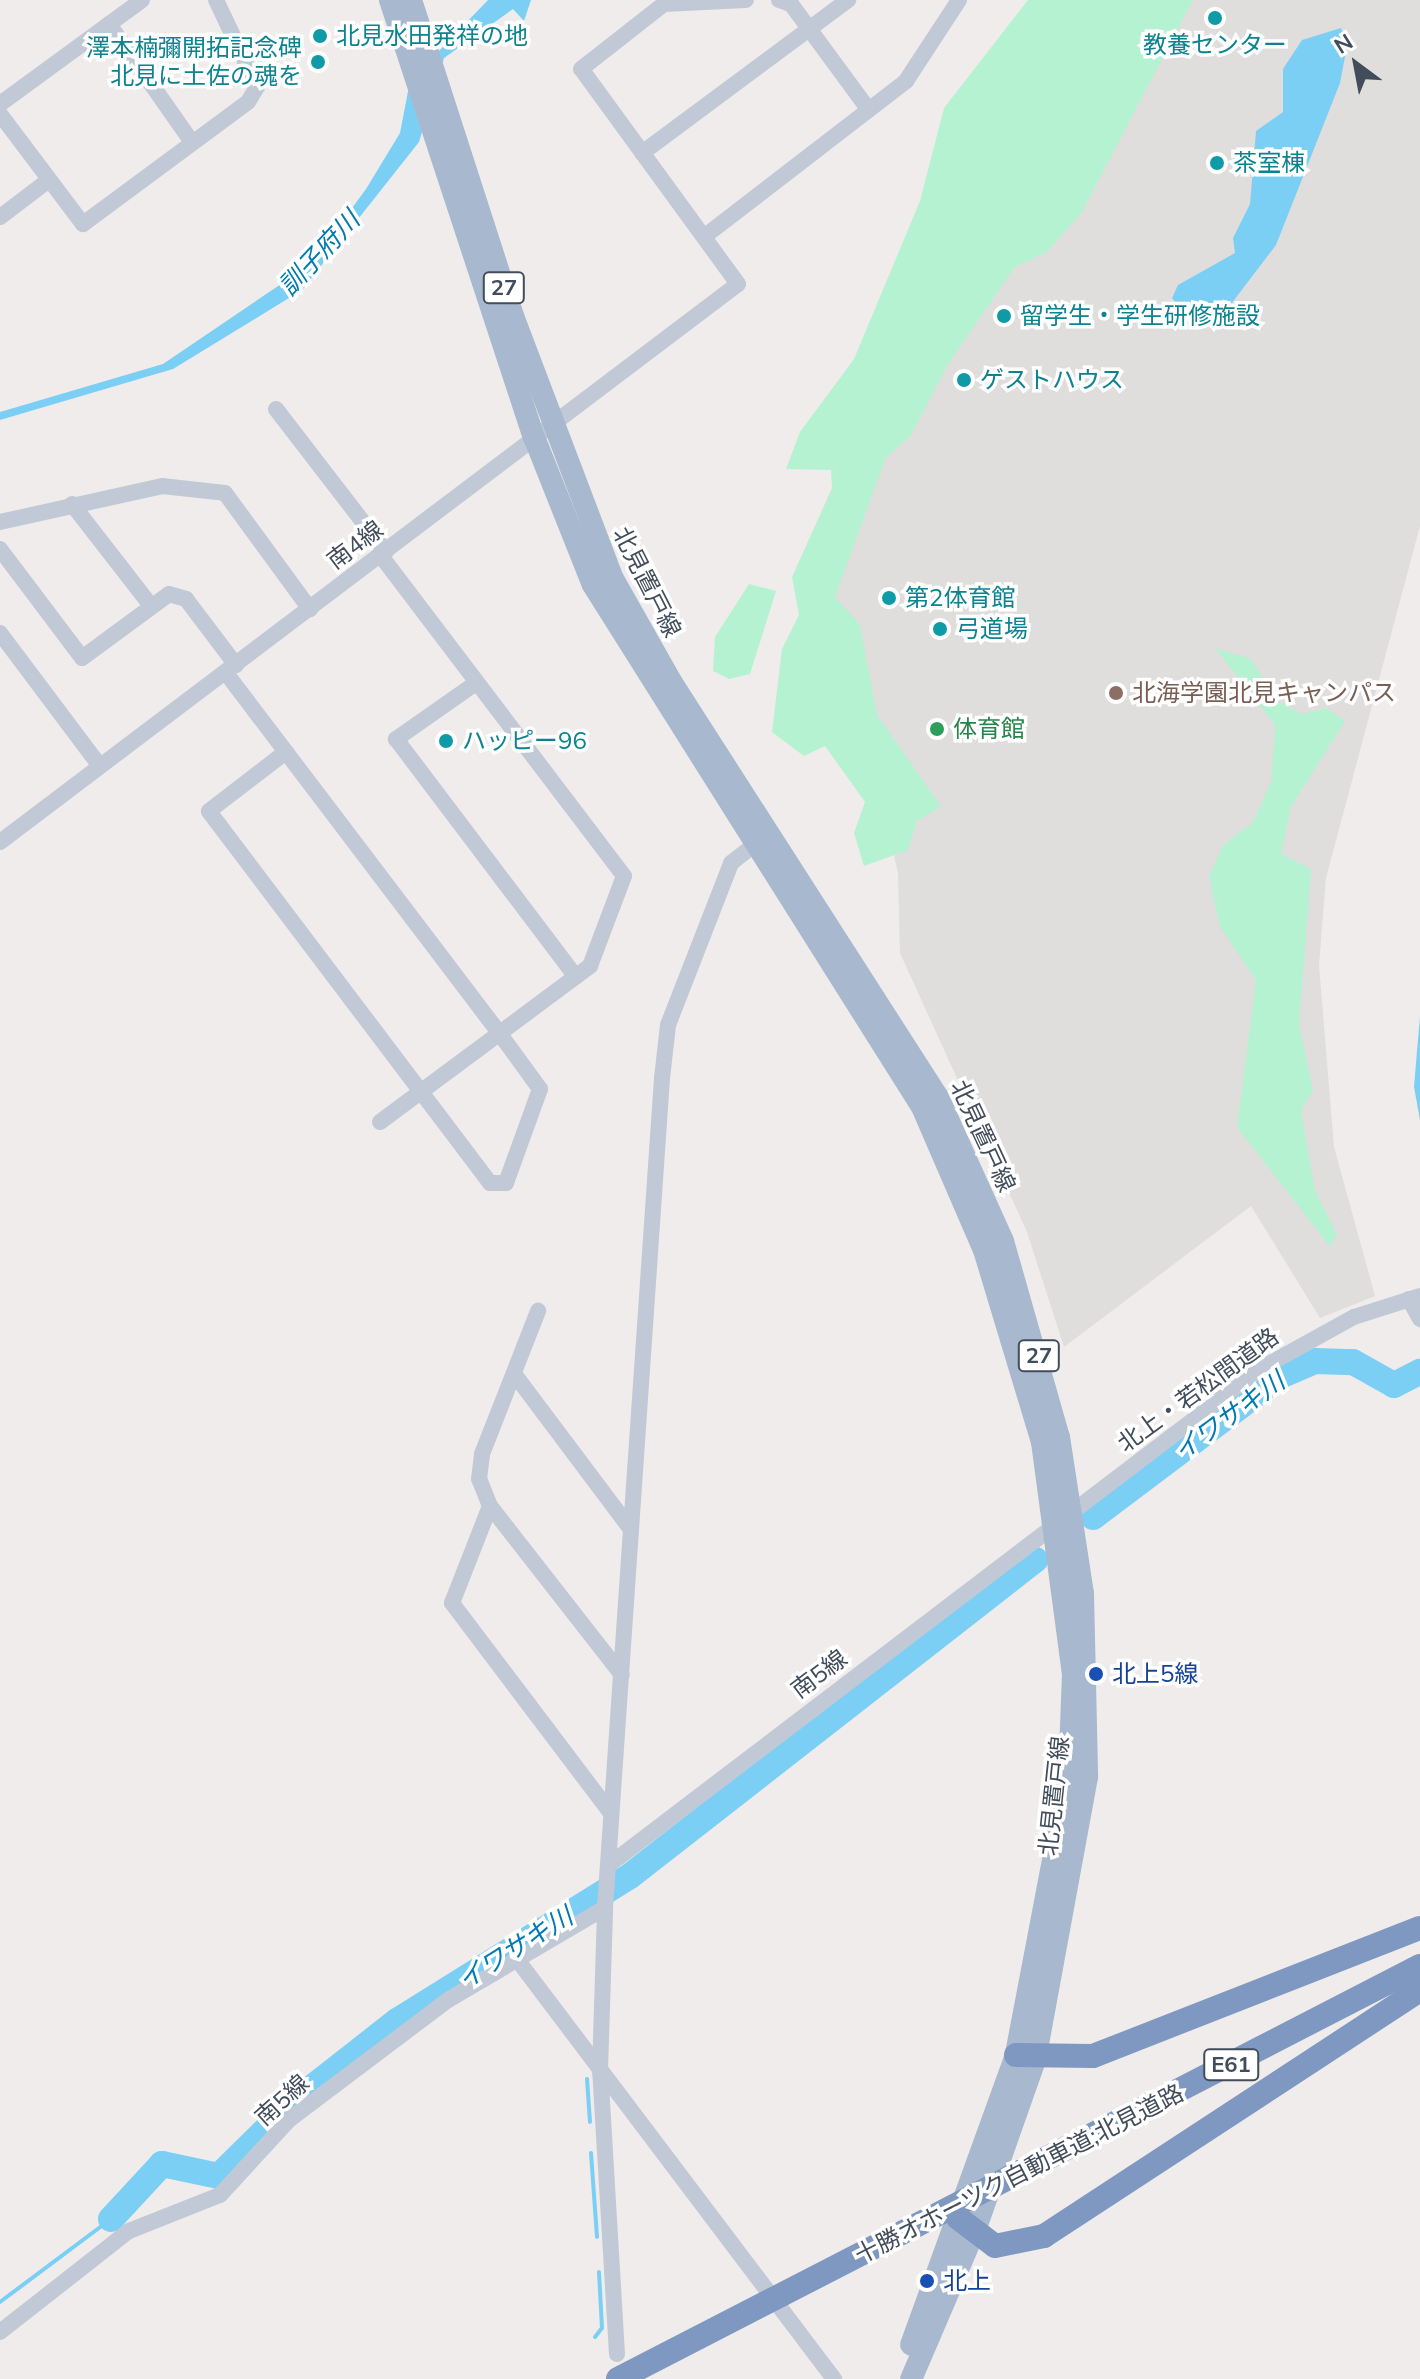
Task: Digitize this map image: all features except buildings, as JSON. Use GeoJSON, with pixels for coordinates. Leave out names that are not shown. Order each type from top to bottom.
{"type":"FeatureCollection","features":[{"type":"Feature","properties":{"kind":"highway"},"geometry":{"type":"LineString","coordinates":[[1026,2058],[1093,2056],[1420,1928]]}},
{"type":"Feature","properties":{"kind":"highway","name":"十勝オホーツク自動車道;北見道路"},"geometry":{"type":"LineString","coordinates":[[618,2379],[1420,1966]]}},
{"type":"Feature","properties":{"kind":"highway"},"geometry":{"type":"LineString","coordinates":[[966,2224],[995,2246],[1044,2236],[1420,1990]]}},
{"type":"Feature","properties":{"kind":"highway","name":"十勝オホーツク自動車道;北見道路"},"geometry":{"type":"LineString","coordinates":[[626,2379],[659,2359]]}},
{"type":"Feature","properties":{"kind":"main road","name":"北見置戸線"},"geometry":{"type":"LineString","coordinates":[[390,0],[447,172],[543,431],[618,589],[922,1107],[956,1179],[1013,1333],[1065,1515],[1073,1674],[1069,1776],[1026,2058],[911,2379]]}},
{"type":"Feature","properties":{"kind":"main road","name":"北見置戸線"},"geometry":{"type":"LineString","coordinates":[[413,6],[462,151],[543,431]]}},
{"type":"Feature","properties":{"kind":"main road","name":"北見置戸線"},"geometry":{"type":"LineString","coordinates":[[898,2379],[966,2224]]}},
{"type":"Feature","properties":{"kind":"street"},"geometry":{"type":"LineString","coordinates":[[0,104],[142,0]]}},
{"type":"Feature","properties":{"kind":"street"},"geometry":{"type":"LineString","coordinates":[[0,114],[83,224],[192,142],[257,87],[216,0]]}},
{"type":"Feature","properties":{"kind":"street"},"geometry":{"type":"LineString","coordinates":[[746,0],[664,4],[581,69],[705,236],[906,81],[959,0]]}},
{"type":"Feature","properties":{"kind":"street"},"geometry":{"type":"LineString","coordinates":[[779,0],[791,4],[806,29],[868,109]]}},
{"type":"Feature","properties":{"kind":"street"},"geometry":{"type":"LineString","coordinates":[[642,153],[848,0]]}},
{"type":"Feature","properties":{"kind":"street"},"geometry":{"type":"LineString","coordinates":[[109,24],[192,142]]}},
{"type":"Feature","properties":{"kind":"street"},"geometry":{"type":"LineString","coordinates":[[0,217],[49,180]]}},
{"type":"Feature","properties":{"kind":"street","name":"南4線"},"geometry":{"type":"LineString","coordinates":[[0,842],[738,284],[705,236]]}},
{"type":"Feature","properties":{"kind":"street"},"geometry":{"type":"LineString","coordinates":[[276,409],[476,683],[624,876],[590,966],[380,1122]]}},
{"type":"Feature","properties":{"kind":"street"},"geometry":{"type":"LineString","coordinates":[[0,522],[162,486],[225,493],[310,609]]}},
{"type":"Feature","properties":{"kind":"street"},"geometry":{"type":"LineString","coordinates":[[72,504],[151,606]]}},
{"type":"Feature","properties":{"kind":"street"},"geometry":{"type":"LineString","coordinates":[[0,549],[82,658],[169,594],[186,599],[286,752],[500,1034],[542,1095],[506,1183],[490,1183],[209,811],[286,752]]}},
{"type":"Feature","properties":{"kind":"street"},"geometry":{"type":"LineString","coordinates":[[0,633],[100,766]]}},
{"type":"Feature","properties":{"kind":"street"},"geometry":{"type":"LineString","coordinates":[[476,683],[396,739],[576,977]]}},
{"type":"Feature","properties":{"kind":"street"},"geometry":{"type":"LineString","coordinates":[[617,2354],[600,2071],[606,1897],[668,1025],[731,863],[762,839]]}},
{"type":"Feature","properties":{"kind":"street"},"geometry":{"type":"LineString","coordinates":[[1414,1297],[1420,1319]]}},
{"type":"Feature","properties":{"kind":"street","name":"北上・若松間道路"},"geometry":{"type":"LineString","coordinates":[[1065,1515],[1260,1369],[1354,1317],[1414,1297]]}},
{"type":"Feature","properties":{"kind":"street"},"geometry":{"type":"LineString","coordinates":[[538,1311],[482,1454],[479,1479],[490,1506],[622,1675]]}},
{"type":"Feature","properties":{"kind":"street"},"geometry":{"type":"LineString","coordinates":[[515,1375],[630,1528]]}},
{"type":"Feature","properties":{"kind":"street"},"geometry":{"type":"LineString","coordinates":[[490,1506],[452,1603],[610,1812]]}},
{"type":"Feature","properties":{"kind":"street","name":"南5線"},"geometry":{"type":"LineString","coordinates":[[610,1864],[1065,1515]]}},
{"type":"Feature","properties":{"kind":"street","name":"南5線"},"geometry":{"type":"LineString","coordinates":[[0,2332],[129,2231],[220,2195],[290,2119],[606,1897]]}},
{"type":"Feature","properties":{"kind":"street"},"geometry":{"type":"LineString","coordinates":[[516,1958],[834,2379]]}},
{"type":"Feature","properties":{"kind":"shaded area","name":"北海学園北見キャンパス"},"geometry":{"type":"Polygon","coordinates":[[[1184,0],[1420,0],[1420,526],[1326,878],[1319,965],[1334,1147],[1375,1296],[1320,1318],[1251,1206],[1064,1347],[1027,1232],[900,953],[898,873],[850,666],[823,596],[882,452],[1184,0]]]}},
{"type":"Feature","properties":{"kind":"green space"},"geometry":{"type":"Polygon","coordinates":[[[1028,0],[1193,0],[1082,212],[1047,252],[1015,267],[948,364],[910,437],[886,457],[835,597],[860,625],[877,715],[941,806],[917,821],[908,850],[864,866],[854,833],[865,802],[825,746],[804,756],[772,732],[782,649],[799,615],[792,577],[832,488],[831,470],[786,469],[800,432],[854,359],[920,201],[944,108],[1028,0]]]}},
{"type":"Feature","properties":{"kind":"green space"},"geometry":{"type":"Polygon","coordinates":[[[749,584],[776,591],[750,674],[729,679],[713,671],[715,637],[749,584]]]}},
{"type":"Feature","properties":{"kind":"green space"},"geometry":{"type":"Polygon","coordinates":[[[1215,648],[1251,659],[1279,702],[1302,714],[1326,708],[1345,721],[1291,807],[1281,854],[1311,869],[1299,1025],[1313,1090],[1301,1111],[1315,1191],[1337,1234],[1330,1247],[1237,1127],[1256,980],[1220,927],[1209,877],[1223,845],[1253,822],[1271,782],[1275,725],[1215,648]]]}},
{"type":"Feature","properties":{"kind":"water","name":"訓子府川"},"geometry":{"type":"Polygon","coordinates":[[[488,0],[531,0],[524,21],[513,9],[444,58],[419,142],[302,290],[173,369],[0,420],[0,412],[163,364],[284,282],[327,242],[366,189],[400,133],[410,81],[488,0]]]}},
{"type":"Feature","properties":{"kind":"water"},"geometry":{"type":"Polygon","coordinates":[[[1341,28],[1347,46],[1340,83],[1276,245],[1228,308],[1187,317],[1172,298],[1178,285],[1235,253],[1233,238],[1250,204],[1256,131],[1283,112],[1283,69],[1302,40],[1341,28]]]}},
{"type":"Feature","properties":{"kind":"water"},"geometry":{"type":"Polygon","coordinates":[[[1420,1016],[1420,1120],[1414,1087],[1420,1016]]]}},
{"type":"Feature","properties":{"kind":"waterway","name":"イワサキ川"},"geometry":{"type":"LineString","coordinates":[[1093,1517],[1280,1376],[1315,1361],[1353,1362],[1394,1385],[1420,1372]]}},
{"type":"Feature","properties":{"kind":"waterway","name":"イワサキ川"},"geometry":{"type":"LineString","coordinates":[[111,2219],[162,2164],[219,2176],[295,2101],[397,2021],[630,1876],[1035,1560]]}},
{"type":"Feature","properties":{"kind":"waterway","name":"イワサキ川"},"geometry":{"type":"LineString","coordinates":[[592,1900],[592,1906]]}},
{"type":"Feature","properties":{"kind":"waterway"},"geometry":{"type":"LineString","coordinates":[[587,2079],[590,2122]]}},
{"type":"Feature","properties":{"kind":"waterway"},"geometry":{"type":"LineString","coordinates":[[591,2153],[597,2237]]}},
{"type":"Feature","properties":{"kind":"waterway","name":"イワサキ川"},"geometry":{"type":"LineString","coordinates":[[0,2302],[111,2219]]}},
{"type":"Feature","properties":{"kind":"waterway"},"geometry":{"type":"LineString","coordinates":[[595,2337],[602,2328],[599,2272]]}},
{"type":"Feature","properties":{"kind":"place","name":"教養センター"},"geometry":{"type":"Point","coordinates":[1215,18]}},
{"type":"Feature","properties":{"kind":"place","name":"北見水田発祥の地"},"geometry":{"type":"Point","coordinates":[320,36]}},
{"type":"Feature","properties":{"kind":"place","name":"澤本楠彌開拓記念碑 北見に土佐の魂を"},"geometry":{"type":"Point","coordinates":[318,62]}},
{"type":"Feature","properties":{"kind":"place","name":"茶室棟"},"geometry":{"type":"Point","coordinates":[1217,163]}},
{"type":"Feature","properties":{"kind":"place","name":"留学生・学生研修施設"},"geometry":{"type":"Point","coordinates":[1004,316]}},
{"type":"Feature","properties":{"kind":"place","name":"ゲストハウス"},"geometry":{"type":"Point","coordinates":[964,380]}},
{"type":"Feature","properties":{"kind":"place","name":"第2体育館"},"geometry":{"type":"Point","coordinates":[889,598]}},
{"type":"Feature","properties":{"kind":"place","name":"弓道場"},"geometry":{"type":"Point","coordinates":[940,629]}},
{"type":"Feature","properties":{"kind":"place","name":"北海学園北見キャンパス"},"geometry":{"type":"Point","coordinates":[1116,693]}},
{"type":"Feature","properties":{"kind":"place","name":"体育館"},"geometry":{"type":"Point","coordinates":[937,729]}},
{"type":"Feature","properties":{"kind":"place","name":"ハッピー96"},"geometry":{"type":"Point","coordinates":[446,741]}},
{"type":"Feature","properties":{"kind":"place","name":"北上5線"},"geometry":{"type":"Point","coordinates":[1096,1674]}},
{"type":"Feature","properties":{"kind":"place","name":"北上"},"geometry":{"type":"Point","coordinates":[927,2281]}}]}
